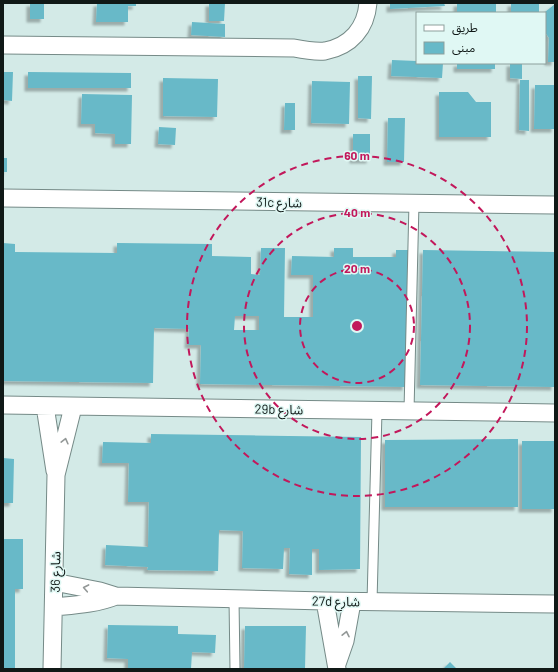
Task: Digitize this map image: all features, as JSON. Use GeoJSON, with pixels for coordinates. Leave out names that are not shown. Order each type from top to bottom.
{"type":"FeatureCollection","features":[{"type":"Feature","properties":{"kind":"street"},"geometry":{"type":"LineString","coordinates":[[294,48],[323,42],[334,38],[346,29],[361,3]]}},
{"type":"Feature","properties":{"kind":"street"},"geometry":{"type":"LineString","coordinates":[[3,45],[294,48],[309,51],[325,51],[352,39],[362,27],[367,13],[368,3]]}},
{"type":"Feature","properties":{"kind":"street","name":"31c شارع"},"geometry":{"type":"LineString","coordinates":[[3,198],[555,206]]}},
{"type":"Feature","properties":{"kind":"street","name":"29b شارع"},"geometry":{"type":"LineString","coordinates":[[3,405],[555,413]]}},
{"type":"Feature","properties":{"kind":"street","name":"شارع 36"},"geometry":{"type":"LineString","coordinates":[[45,406],[56,475],[52,669]]}},
{"type":"Feature","properties":{"kind":"street","name":"شارع 36"},"geometry":{"type":"LineString","coordinates":[[56,475],[73,407]]}},
{"type":"Feature","properties":{"kind":"street","name":"27d شارع"},"geometry":{"type":"LineString","coordinates":[[54,582],[100,591],[116,596],[325,602],[555,604]]}},
{"type":"Feature","properties":{"kind":"street","name":"27d شارع"},"geometry":{"type":"LineString","coordinates":[[54,607],[91,603],[116,596]]}},
{"type":"Feature","properties":{"kind":"street"},"geometry":{"type":"LineString","coordinates":[[325,602],[337,667]]}},
{"type":"Feature","properties":{"kind":"street"},"geometry":{"type":"LineString","coordinates":[[337,667],[345,641],[352,602]]}},
{"type":"Feature","properties":{"kind":"lane"},"geometry":{"type":"LineString","coordinates":[[409,411],[414,203]]}},
{"type":"Feature","properties":{"kind":"lane"},"geometry":{"type":"LineString","coordinates":[[372,602],[377,410]]}},
{"type":"Feature","properties":{"kind":"lane"},"geometry":{"type":"LineString","coordinates":[[234,599],[235,669]]}},
{"type":"Feature","properties":{"kind":"building"},"geometry":{"type":"Polygon","coordinates":[[[30,3],[44,3],[44,19],[30,19],[30,3]]]}},
{"type":"Feature","properties":{"kind":"building"},"geometry":{"type":"Polygon","coordinates":[[[97,3],[136,3],[136,6],[128,6],[128,22],[96,22],[97,3]]]}},
{"type":"Feature","properties":{"kind":"building"},"geometry":{"type":"Polygon","coordinates":[[[209,3],[225,3],[224,21],[209,21],[209,3]]]}},
{"type":"Feature","properties":{"kind":"building"},"geometry":{"type":"Polygon","coordinates":[[[390,3],[444,3],[445,6],[390,9],[390,3]]]}},
{"type":"Feature","properties":{"kind":"building"},"geometry":{"type":"Polygon","coordinates":[[[457,3],[496,3],[496,12],[457,12],[457,3]]]}},
{"type":"Feature","properties":{"kind":"building"},"geometry":{"type":"Polygon","coordinates":[[[511,3],[539,3],[539,12],[511,12],[511,3]]]}},
{"type":"Feature","properties":{"kind":"building"},"geometry":{"type":"Polygon","coordinates":[[[555,4],[555,62],[548,62],[549,38],[546,34],[545,12],[555,4]]]}},
{"type":"Feature","properties":{"kind":"building"},"geometry":{"type":"Polygon","coordinates":[[[192,22],[225,24],[225,37],[191,35],[192,22]]]}},
{"type":"Feature","properties":{"kind":"building"},"geometry":{"type":"Polygon","coordinates":[[[392,60],[416,61],[416,64],[443,64],[442,78],[391,76],[392,60]]]}},
{"type":"Feature","properties":{"kind":"building"},"geometry":{"type":"Polygon","coordinates":[[[457,64],[495,64],[495,69],[457,69],[457,64]]]}},
{"type":"Feature","properties":{"kind":"building"},"geometry":{"type":"Polygon","coordinates":[[[510,64],[522,64],[522,79],[510,78],[510,64]]]}},
{"type":"Feature","properties":{"kind":"building"},"geometry":{"type":"Polygon","coordinates":[[[3,72],[13,72],[12,101],[3,100],[3,72]]]}},
{"type":"Feature","properties":{"kind":"building"},"geometry":{"type":"Polygon","coordinates":[[[28,72],[131,73],[131,88],[28,88],[28,72]]]}},
{"type":"Feature","properties":{"kind":"building"},"geometry":{"type":"Polygon","coordinates":[[[358,76],[372,76],[371,119],[358,118],[358,76]]]}},
{"type":"Feature","properties":{"kind":"building"},"geometry":{"type":"Polygon","coordinates":[[[163,78],[218,79],[217,117],[163,116],[163,78]]]}},
{"type":"Feature","properties":{"kind":"building"},"geometry":{"type":"Polygon","coordinates":[[[520,80],[529,80],[529,131],[519,130],[520,80]]]}},
{"type":"Feature","properties":{"kind":"building"},"geometry":{"type":"Polygon","coordinates":[[[312,81],[350,82],[349,124],[311,123],[312,81]]]}},
{"type":"Feature","properties":{"kind":"building"},"geometry":{"type":"Polygon","coordinates":[[[535,85],[555,85],[555,129],[534,129],[535,85]]]}},
{"type":"Feature","properties":{"kind":"building"},"geometry":{"type":"Polygon","coordinates":[[[439,92],[468,92],[476,102],[491,102],[491,137],[439,137],[439,92]]]}},
{"type":"Feature","properties":{"kind":"building"},"geometry":{"type":"Polygon","coordinates":[[[82,94],[132,95],[131,144],[115,144],[115,134],[95,133],[95,124],[81,124],[82,94]]]}},
{"type":"Feature","properties":{"kind":"building"},"geometry":{"type":"Polygon","coordinates":[[[285,103],[295,103],[295,130],[284,130],[285,103]]]}},
{"type":"Feature","properties":{"kind":"building"},"geometry":{"type":"Polygon","coordinates":[[[388,118],[405,118],[404,162],[387,162],[388,118]]]}},
{"type":"Feature","properties":{"kind":"building"},"geometry":{"type":"Polygon","coordinates":[[[159,127],[176,128],[175,145],[158,144],[159,127]]]}},
{"type":"Feature","properties":{"kind":"building"},"geometry":{"type":"Polygon","coordinates":[[[353,134],[370,134],[370,160],[353,160],[353,134]]]}},
{"type":"Feature","properties":{"kind":"building"},"geometry":{"type":"Polygon","coordinates":[[[3,158],[7,158],[7,172],[3,172],[3,158]]]}},
{"type":"Feature","properties":{"kind":"building"},"geometry":{"type":"Polygon","coordinates":[[[3,243],[15,244],[15,252],[117,253],[117,243],[212,244],[212,256],[251,257],[251,274],[260,275],[261,248],[285,248],[284,317],[313,317],[313,275],[291,275],[292,256],[334,257],[334,248],[353,248],[353,257],[396,257],[396,250],[408,250],[406,387],[200,384],[201,345],[188,345],[189,329],[154,328],[153,383],[3,381],[3,243]],[[235,316],[234,330],[259,330],[259,316],[235,316]]]}},
{"type":"Feature","properties":{"kind":"building"},"geometry":{"type":"Polygon","coordinates":[[[423,250],[555,252],[555,387],[420,385],[423,250]]]}},
{"type":"Feature","properties":{"kind":"building"},"geometry":{"type":"Polygon","coordinates":[[[151,434],[361,437],[360,569],[319,570],[319,549],[312,549],[312,575],[289,574],[290,548],[284,548],[283,569],[242,568],[243,531],[219,530],[218,571],[147,570],[148,567],[105,565],[106,545],[148,547],[149,502],[128,502],[129,463],[102,463],[103,442],[151,443],[151,434]]]}},
{"type":"Feature","properties":{"kind":"building"},"geometry":{"type":"Polygon","coordinates":[[[518,439],[518,507],[385,507],[385,440],[518,439]]]}},
{"type":"Feature","properties":{"kind":"building"},"geometry":{"type":"Polygon","coordinates":[[[522,441],[555,441],[555,509],[522,509],[522,441]]]}},
{"type":"Feature","properties":{"kind":"building"},"geometry":{"type":"Polygon","coordinates":[[[3,458],[14,459],[13,503],[3,503],[3,458]]]}},
{"type":"Feature","properties":{"kind":"building"},"geometry":{"type":"Polygon","coordinates":[[[3,539],[23,539],[23,589],[15,589],[15,669],[3,669],[3,539]]]}},
{"type":"Feature","properties":{"kind":"building"},"geometry":{"type":"Polygon","coordinates":[[[108,625],[178,626],[178,634],[216,635],[215,653],[192,652],[191,669],[128,669],[128,659],[107,658],[108,625]]]}},
{"type":"Feature","properties":{"kind":"building"},"geometry":{"type":"Polygon","coordinates":[[[245,626],[306,626],[305,669],[244,669],[245,626]]]}},
{"type":"Feature","properties":{"kind":"building"},"geometry":{"type":"Polygon","coordinates":[[[450,662],[457,669],[443,669],[450,662]]]}}]}
